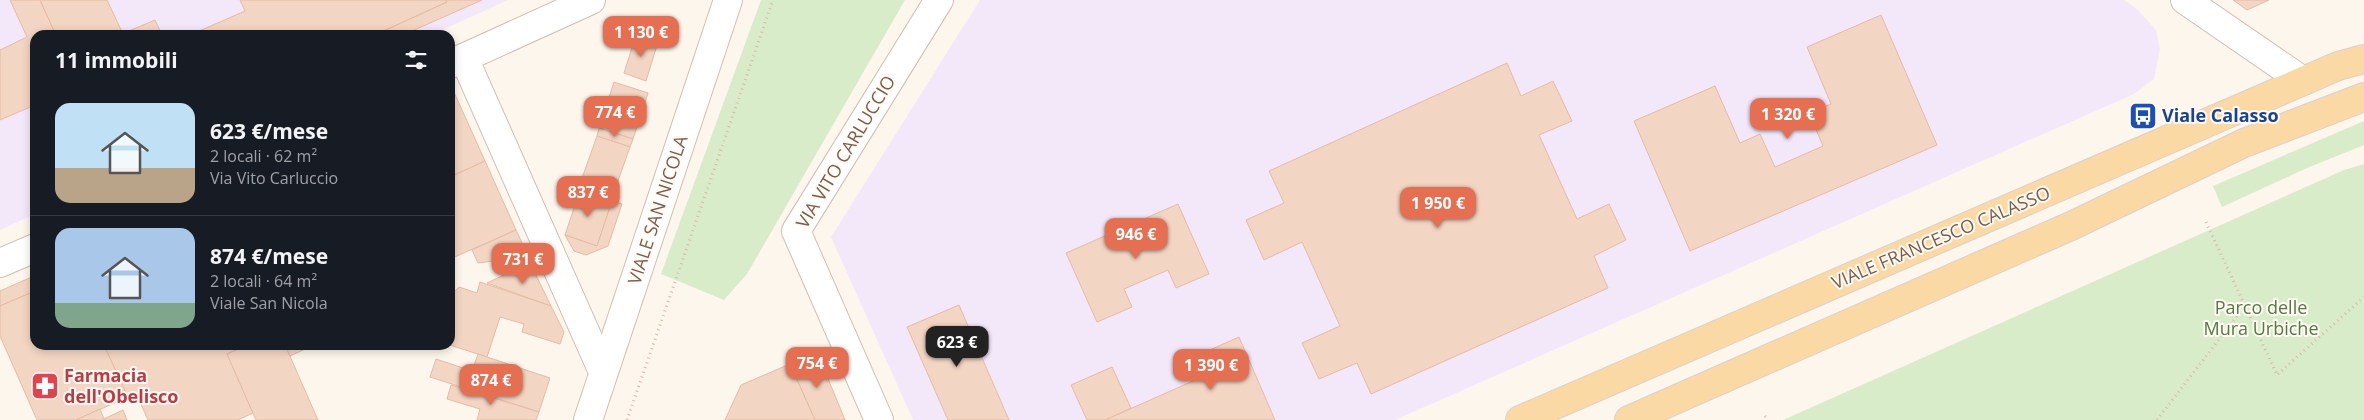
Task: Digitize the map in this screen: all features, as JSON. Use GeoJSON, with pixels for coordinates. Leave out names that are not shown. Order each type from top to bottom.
{"type":"FeatureCollection","features":[{"type":"Feature","properties":{"kind":"main road"},"geometry":{"type":"LineString","coordinates":[[2338,66],[2364,53]]}},
{"type":"Feature","properties":{"kind":"main road","name":"VIALE FRANCESCO CALASSO"},"geometry":{"type":"LineString","coordinates":[[1520,420],[2338,66],[2364,59]]}},
{"type":"Feature","properties":{"kind":"main road"},"geometry":{"type":"LineString","coordinates":[[1629,420],[2071,226],[2244,143],[2364,96]]}},
{"type":"Feature","properties":{"kind":"street"},"geometry":{"type":"LineString","coordinates":[[591,0],[457,61],[603,372]]}},
{"type":"Feature","properties":{"kind":"street","name":"VIALE SAN NICOLA"},"geometry":{"type":"LineString","coordinates":[[588,420],[728,0]]}},
{"type":"Feature","properties":{"kind":"street","name":"VIA VITO CARLUCCIO"},"geometry":{"type":"LineString","coordinates":[[879,420],[796,231],[940,0]]}},
{"type":"Feature","properties":{"kind":"street"},"geometry":{"type":"LineString","coordinates":[[2184,0],[2303,81]]}},
{"type":"Feature","properties":{"kind":"street"},"geometry":{"type":"LineString","coordinates":[[0,264],[30,250]]}},
{"type":"Feature","properties":{"kind":"path"},"geometry":{"type":"LineString","coordinates":[[627,420],[773,0]]}},
{"type":"Feature","properties":{"kind":"path"},"geometry":{"type":"LineString","coordinates":[[2206,222],[2277,375],[2364,297]]}},
{"type":"Feature","properties":{"kind":"path"},"geometry":{"type":"LineString","coordinates":[[2157,420],[2244,307]]}},
{"type":"Feature","properties":{"kind":"shaded area"},"geometry":{"type":"Polygon","coordinates":[[[0,0],[508,0],[442,30],[30,30],[30,216],[0,230],[0,0]]]}},
{"type":"Feature","properties":{"kind":"shaded area"},"geometry":{"type":"Polygon","coordinates":[[[980,0],[2124,0],[2138,10],[2156,30],[2160,49],[2154,79],[2134,94],[1395,420],[913,420],[831,237],[980,0]]]}},
{"type":"Feature","properties":{"kind":"green space"},"geometry":{"type":"Polygon","coordinates":[[[761,0],[905,0],[747,274],[724,300],[661,274],[761,0]]]}},
{"type":"Feature","properties":{"kind":"green space"},"geometry":{"type":"Polygon","coordinates":[[[2364,121],[2364,145],[2307,168],[2222,207],[2213,186],[2364,121]]]}},
{"type":"Feature","properties":{"kind":"green space","name":"Parco delle Mura Urbiche"},"geometry":{"type":"Polygon","coordinates":[[[2364,164],[2364,420],[1783,420],[2344,170],[2364,164]]]}},
{"type":"Feature","properties":{"kind":"building"},"geometry":{"type":"Polygon","coordinates":[[[10,0],[40,0],[54,30],[30,30],[30,107],[0,120],[0,50],[27,37],[10,0]]]}},
{"type":"Feature","properties":{"kind":"building"},"geometry":{"type":"Polygon","coordinates":[[[40,0],[107,0],[121,30],[54,30],[40,0]]]}},
{"type":"Feature","properties":{"kind":"building"},"geometry":{"type":"Polygon","coordinates":[[[240,0],[446,0],[447,2],[386,30],[201,30],[245,11],[240,0]]]}},
{"type":"Feature","properties":{"kind":"building"},"geometry":{"type":"Polygon","coordinates":[[[446,0],[482,0],[414,30],[386,30],[447,2],[446,0]]]}},
{"type":"Feature","properties":{"kind":"building"},"geometry":{"type":"Polygon","coordinates":[[[2233,0],[2269,0],[2247,10],[2233,0]]]}},
{"type":"Feature","properties":{"kind":"building"},"geometry":{"type":"Polygon","coordinates":[[[1881,15],[1937,145],[1690,251],[1634,121],[1715,86],[1740,143],[1760,134],[1775,167],[1823,146],[1809,113],[1831,104],[1807,47],[1881,15]]]}},
{"type":"Feature","properties":{"kind":"building"},"geometry":{"type":"Polygon","coordinates":[[[155,20],[160,30],[131,30],[155,20]]]}},
{"type":"Feature","properties":{"kind":"building"},"geometry":{"type":"Polygon","coordinates":[[[636,35],[658,42],[646,81],[624,73],[636,35]]]}},
{"type":"Feature","properties":{"kind":"building"},"geometry":{"type":"Polygon","coordinates":[[[1507,63],[1521,96],[1553,81],[1572,121],[1539,135],[1577,219],[1609,204],[1626,240],[1594,256],[1608,288],[1371,394],[1357,363],[1319,379],[1302,343],[1340,326],[1302,242],[1264,260],[1246,220],[1284,203],[1269,171],[1507,63]]]}},
{"type":"Feature","properties":{"kind":"building"},"geometry":{"type":"Polygon","coordinates":[[[614,82],[648,93],[633,139],[599,128],[614,82]]]}},
{"type":"Feature","properties":{"kind":"building"},"geometry":{"type":"Polygon","coordinates":[[[455,94],[485,161],[455,175],[455,94]]]}},
{"type":"Feature","properties":{"kind":"building"},"geometry":{"type":"Polygon","coordinates":[[[599,128],[633,139],[630,147],[597,136],[599,128]]]}},
{"type":"Feature","properties":{"kind":"building"},"geometry":{"type":"Polygon","coordinates":[[[597,136],[630,147],[614,192],[581,181],[597,136]]]}},
{"type":"Feature","properties":{"kind":"building"},"geometry":{"type":"Polygon","coordinates":[[[485,161],[516,230],[455,257],[455,175],[485,161]]]}},
{"type":"Feature","properties":{"kind":"building"},"geometry":{"type":"Polygon","coordinates":[[[580,190],[612,201],[597,246],[565,235],[580,190]]]}},
{"type":"Feature","properties":{"kind":"building"},"geometry":{"type":"Polygon","coordinates":[[[612,201],[622,204],[608,246],[586,255],[574,251],[565,235],[597,246],[612,201]]]}},
{"type":"Feature","properties":{"kind":"building"},"geometry":{"type":"Polygon","coordinates":[[[1178,204],[1209,274],[1176,288],[1168,270],[1124,289],[1132,307],[1097,322],[1066,253],[1178,204]]]}},
{"type":"Feature","properties":{"kind":"building"},"geometry":{"type":"Polygon","coordinates":[[[516,230],[523,245],[518,247],[520,252],[503,260],[478,263],[472,250],[516,230]]]}},
{"type":"Feature","properties":{"kind":"building"},"geometry":{"type":"Polygon","coordinates":[[[531,265],[551,306],[487,283],[510,272],[512,274],[531,265]]]}},
{"type":"Feature","properties":{"kind":"building"},"geometry":{"type":"Polygon","coordinates":[[[30,278],[30,293],[0,306],[0,291],[30,278]]]}},
{"type":"Feature","properties":{"kind":"building"},"geometry":{"type":"Polygon","coordinates":[[[480,282],[551,306],[564,332],[560,344],[522,332],[524,324],[500,317],[487,357],[455,347],[455,291],[459,287],[477,293],[480,282]]]}},
{"type":"Feature","properties":{"kind":"building"},"geometry":{"type":"Polygon","coordinates":[[[30,293],[30,350],[106,350],[128,397],[76,420],[37,420],[0,336],[0,306],[30,293]]]}},
{"type":"Feature","properties":{"kind":"building"},"geometry":{"type":"Polygon","coordinates":[[[959,305],[1009,420],[948,420],[907,327],[959,305]]]}},
{"type":"Feature","properties":{"kind":"building"},"geometry":{"type":"Polygon","coordinates":[[[1239,337],[1275,420],[1105,420],[1193,381],[1185,361],[1239,337]]]}},
{"type":"Feature","properties":{"kind":"building"},"geometry":{"type":"Polygon","coordinates":[[[106,350],[236,350],[227,354],[253,413],[238,420],[148,420],[136,393],[128,397],[106,350]]]}},
{"type":"Feature","properties":{"kind":"building"},"geometry":{"type":"Polygon","coordinates":[[[236,350],[287,350],[318,420],[256,420],[227,354],[236,350]]]}},
{"type":"Feature","properties":{"kind":"building"},"geometry":{"type":"Polygon","coordinates":[[[287,350],[303,350],[290,356],[287,350]]]}},
{"type":"Feature","properties":{"kind":"building"},"geometry":{"type":"Polygon","coordinates":[[[817,352],[845,420],[815,420],[790,364],[817,352]]]}},
{"type":"Feature","properties":{"kind":"building"},"geometry":{"type":"Polygon","coordinates":[[[478,354],[550,378],[539,412],[430,377],[436,359],[472,371],[478,354]]]}},
{"type":"Feature","properties":{"kind":"building"},"geometry":{"type":"Polygon","coordinates":[[[790,364],[815,420],[725,420],[741,385],[790,364]]]}},
{"type":"Feature","properties":{"kind":"building"},"geometry":{"type":"Polygon","coordinates":[[[1112,367],[1131,408],[1105,420],[1087,420],[1071,385],[1112,367]]]}},
{"type":"Feature","properties":{"kind":"building"},"geometry":{"type":"Polygon","coordinates":[[[451,385],[539,412],[536,420],[477,420],[480,409],[447,399],[451,385]]]}},
{"type":"Feature","properties":{"kind":"building"},"geometry":{"type":"Polygon","coordinates":[[[100,409],[104,419],[123,410],[127,420],[76,420],[100,409]]]}},
{"type":"Feature","properties":{"kind":"place","name":"Viale Calasso"},"geometry":{"type":"Point","coordinates":[2143,116]}},
{"type":"Feature","properties":{"kind":"place","name":"Farmacia dell'Obelisco"},"geometry":{"type":"Point","coordinates":[45,386]}}]}
